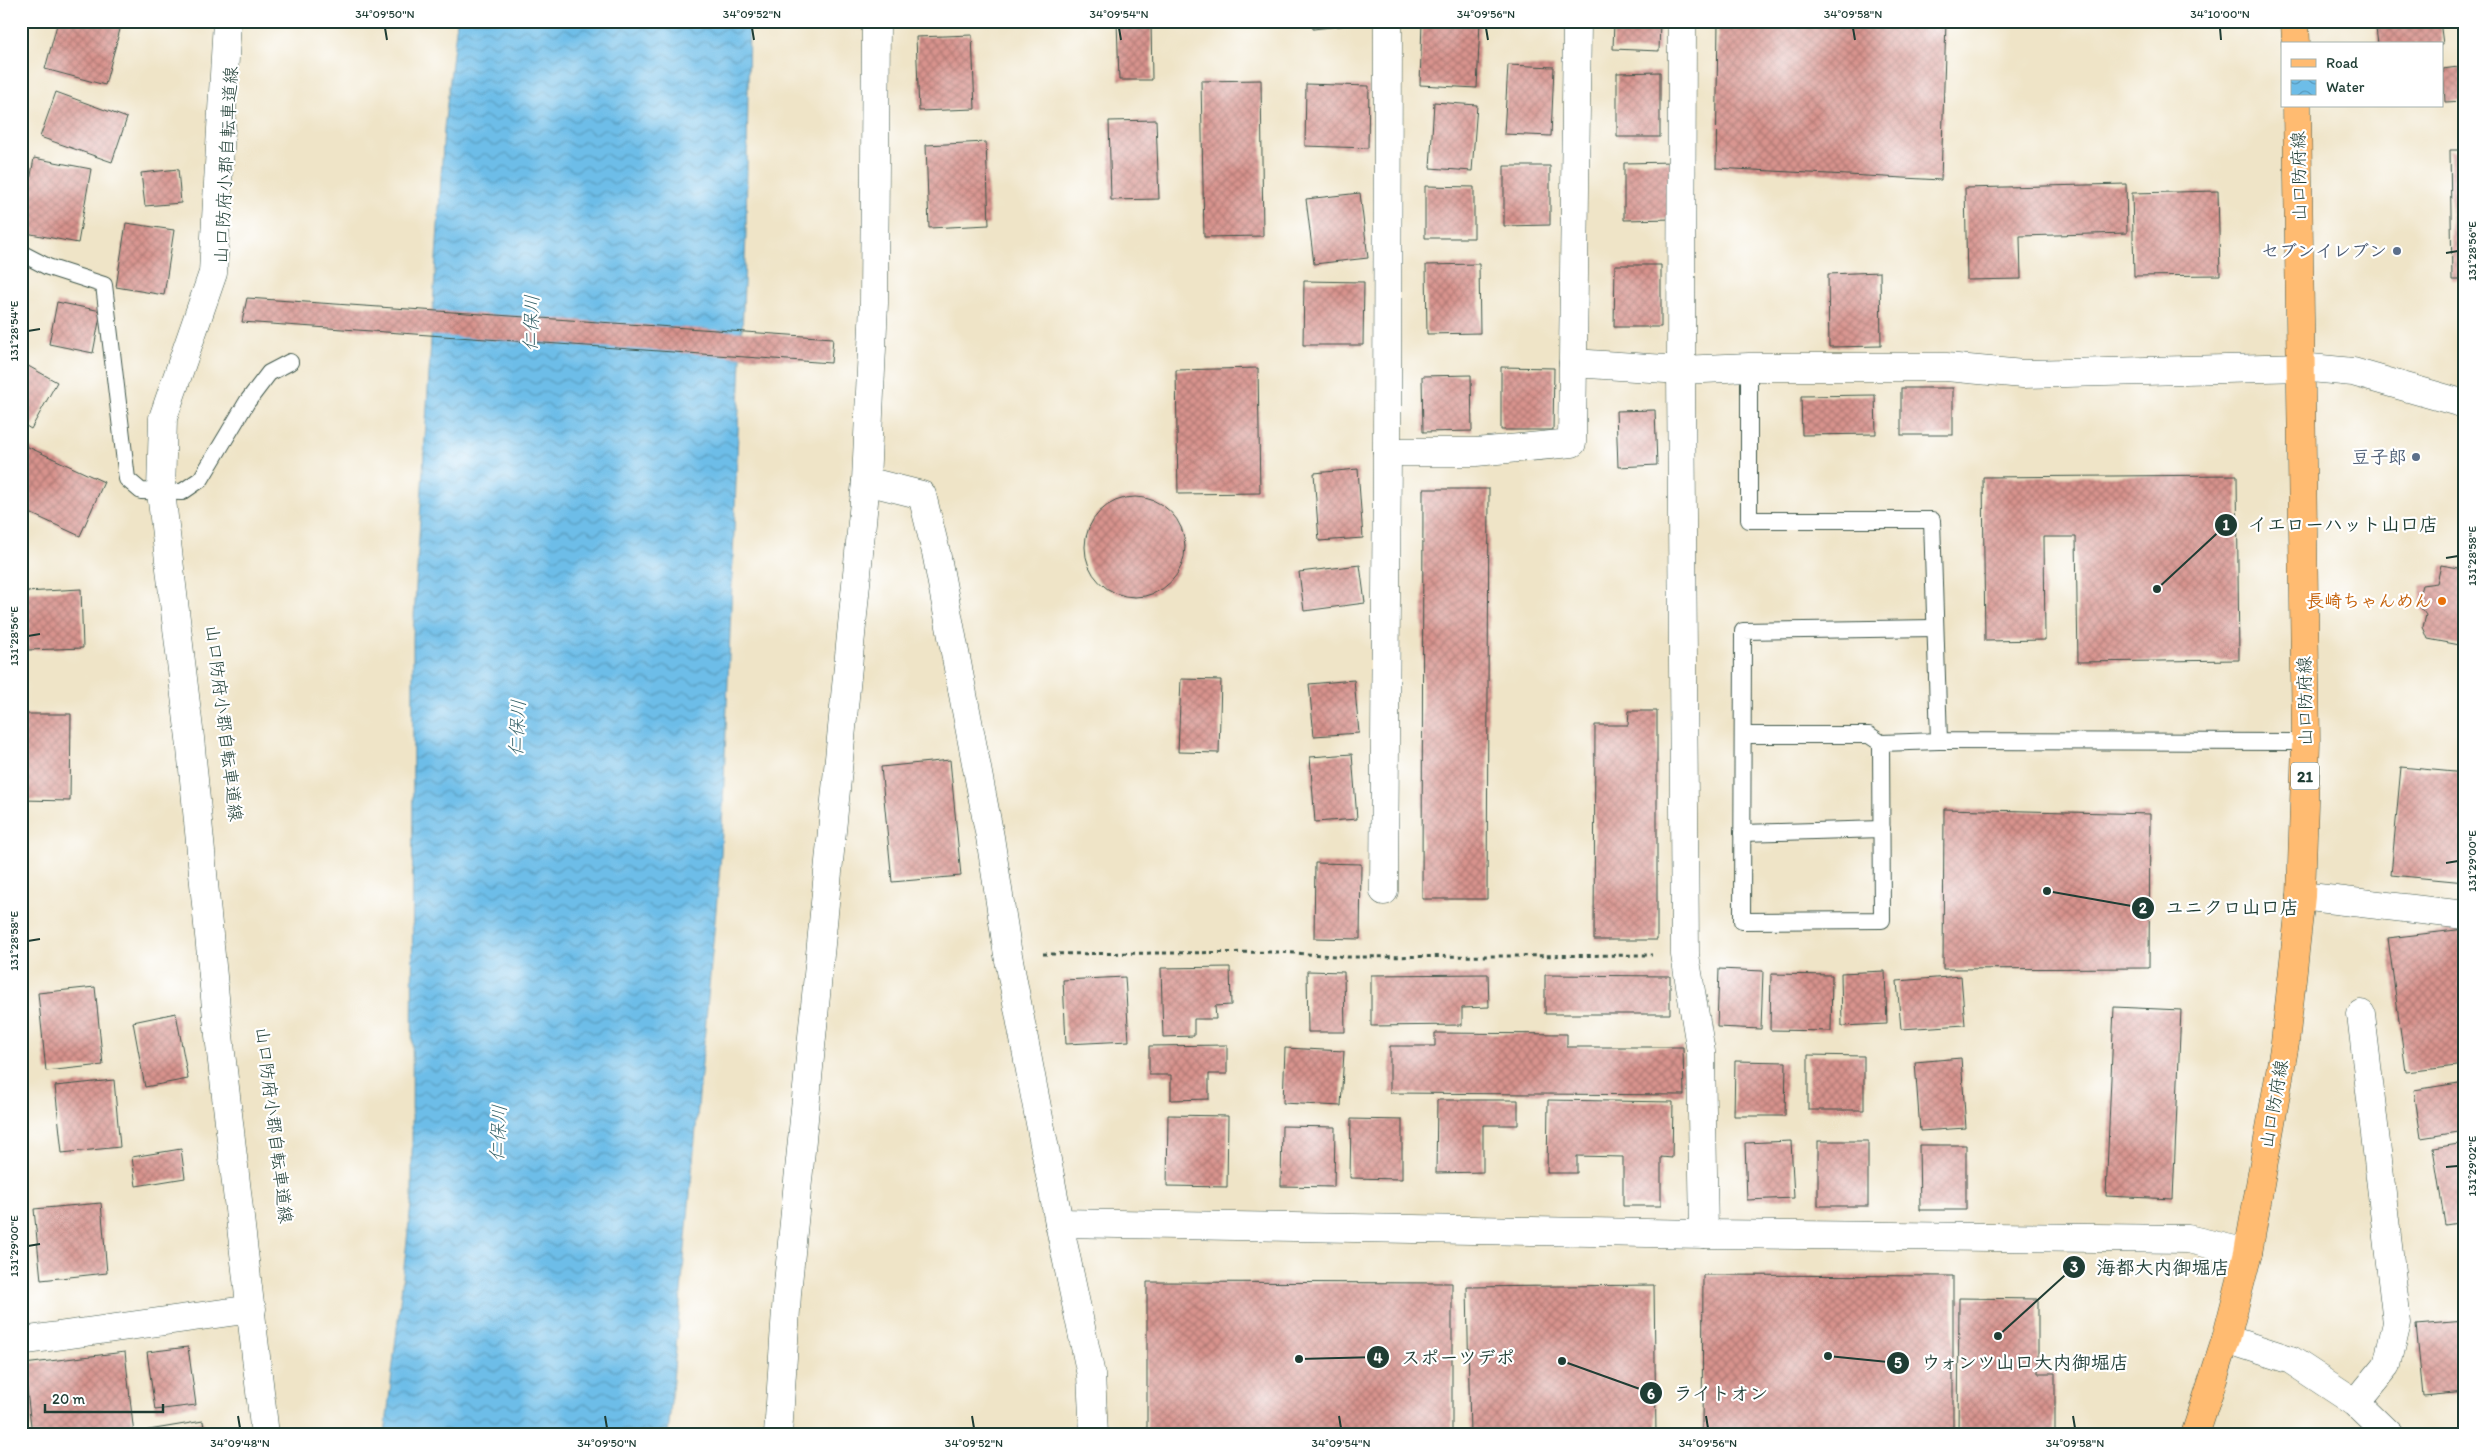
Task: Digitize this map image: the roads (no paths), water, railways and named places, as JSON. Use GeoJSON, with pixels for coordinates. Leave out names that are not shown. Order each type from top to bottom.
{"type":"FeatureCollection","features":[{"type":"Feature","properties":{"kind":"main road"},"geometry":{"type":"LineString","coordinates":[[2295,21],[2296,42]]}},
{"type":"Feature","properties":{"kind":"main road","name":"山口防府線"},"geometry":{"type":"LineString","coordinates":[[2195,1435],[2226,1338],[2248,1253],[2285,1043],[2301,896],[2306,742],[2297,108]]}},
{"type":"Feature","properties":{"kind":"street"},"geometry":{"type":"LineString","coordinates":[[227,21],[213,272],[163,418],[160,492],[190,738],[217,1018],[265,1435]]}},
{"type":"Feature","properties":{"kind":"street"},"geometry":{"type":"LineString","coordinates":[[778,1435],[787,1294],[866,481],[874,303],[876,21]]}},
{"type":"Feature","properties":{"kind":"street"},"geometry":{"type":"LineString","coordinates":[[1384,890],[1388,21]]}},
{"type":"Feature","properties":{"kind":"street"},"geometry":{"type":"LineString","coordinates":[[1387,452],[1476,452],[1572,443],[1577,21]]}},
{"type":"Feature","properties":{"kind":"street"},"geometry":{"type":"LineString","coordinates":[[1682,21],[1681,370],[1685,955],[1700,1052],[1704,1234]]}},
{"type":"Feature","properties":{"kind":"street"},"geometry":{"type":"LineString","coordinates":[[1573,363],[1681,370],[1749,367],[1946,367],[2023,374],[2300,367],[2354,372],[2465,404]]}},
{"type":"Feature","properties":{"kind":"street"},"geometry":{"type":"LineString","coordinates":[[866,481],[922,495],[936,552],[990,837],[1008,955],[1059,1223],[1091,1375],[1094,1435]]}},
{"type":"Feature","properties":{"kind":"street"},"geometry":{"type":"LineString","coordinates":[[2301,896],[2465,915]]}},
{"type":"Feature","properties":{"kind":"street"},"geometry":{"type":"LineString","coordinates":[[2356,1403],[2387,1365],[2396,1323],[2361,1014]]}},
{"type":"Feature","properties":{"kind":"street"},"geometry":{"type":"LineString","coordinates":[[1059,1223],[1704,1234],[2188,1238],[2248,1253]]}},
{"type":"Feature","properties":{"kind":"street"},"geometry":{"type":"LineString","coordinates":[[21,1341],[252,1309]]}},
{"type":"Feature","properties":{"kind":"street"},"geometry":{"type":"LineString","coordinates":[[2226,1338],[2292,1360],[2356,1403],[2389,1435]]}},
{"type":"Feature","properties":{"kind":"lane"},"geometry":{"type":"LineString","coordinates":[[21,253],[48,267],[104,285],[127,479],[141,491],[182,492],[201,478],[247,402],[269,373],[290,362]]}},
{"type":"Feature","properties":{"kind":"lane"},"geometry":{"type":"LineString","coordinates":[[1749,367],[1749,520],[1932,520],[1939,741]]}},
{"type":"Feature","properties":{"kind":"lane"},"geometry":{"type":"LineString","coordinates":[[1881,743],[1882,920],[1742,921],[1743,631],[1935,628]]}},
{"type":"Feature","properties":{"kind":"lane"},"geometry":{"type":"LineString","coordinates":[[1743,735],[1869,735],[1881,743],[1939,741],[2306,742]]}},
{"type":"Feature","properties":{"kind":"lane"},"geometry":{"type":"LineString","coordinates":[[1742,833],[1882,829]]}},
{"type":"Feature","properties":{"kind":"water","name":"仁保川"},"geometry":{"type":"Polygon","coordinates":[[[457,21],[749,21],[746,235],[721,855],[668,1435],[385,1435],[412,1196],[413,634],[444,128],[457,21]]]}},
{"type":"Feature","properties":{"kind":"place","name":"セブンイレブン"},"geometry":{"type":"Point","coordinates":[2397,251]}},
{"type":"Feature","properties":{"kind":"place","name":"豆子郎"},"geometry":{"type":"Point","coordinates":[2416,457]}},
{"type":"Feature","properties":{"kind":"place","name":"イエローハット山口店"},"geometry":{"type":"Point","coordinates":[2157,589]}},
{"type":"Feature","properties":{"kind":"place","name":"長崎ちゃんめん"},"geometry":{"type":"Point","coordinates":[2442,601]}},
{"type":"Feature","properties":{"kind":"place","name":"ユニクロ山口店"},"geometry":{"type":"Point","coordinates":[2047,891]}},
{"type":"Feature","properties":{"kind":"place","name":"海都大内御堀店"},"geometry":{"type":"Point","coordinates":[1998,1336]}},
{"type":"Feature","properties":{"kind":"place","name":"ウォンツ山口大内御堀店"},"geometry":{"type":"Point","coordinates":[1828,1356]}},
{"type":"Feature","properties":{"kind":"place","name":"スポーツデポ"},"geometry":{"type":"Point","coordinates":[1299,1359]}},
{"type":"Feature","properties":{"kind":"place","name":"ライトオン"},"geometry":{"type":"Point","coordinates":[1562,1361]}}]}
